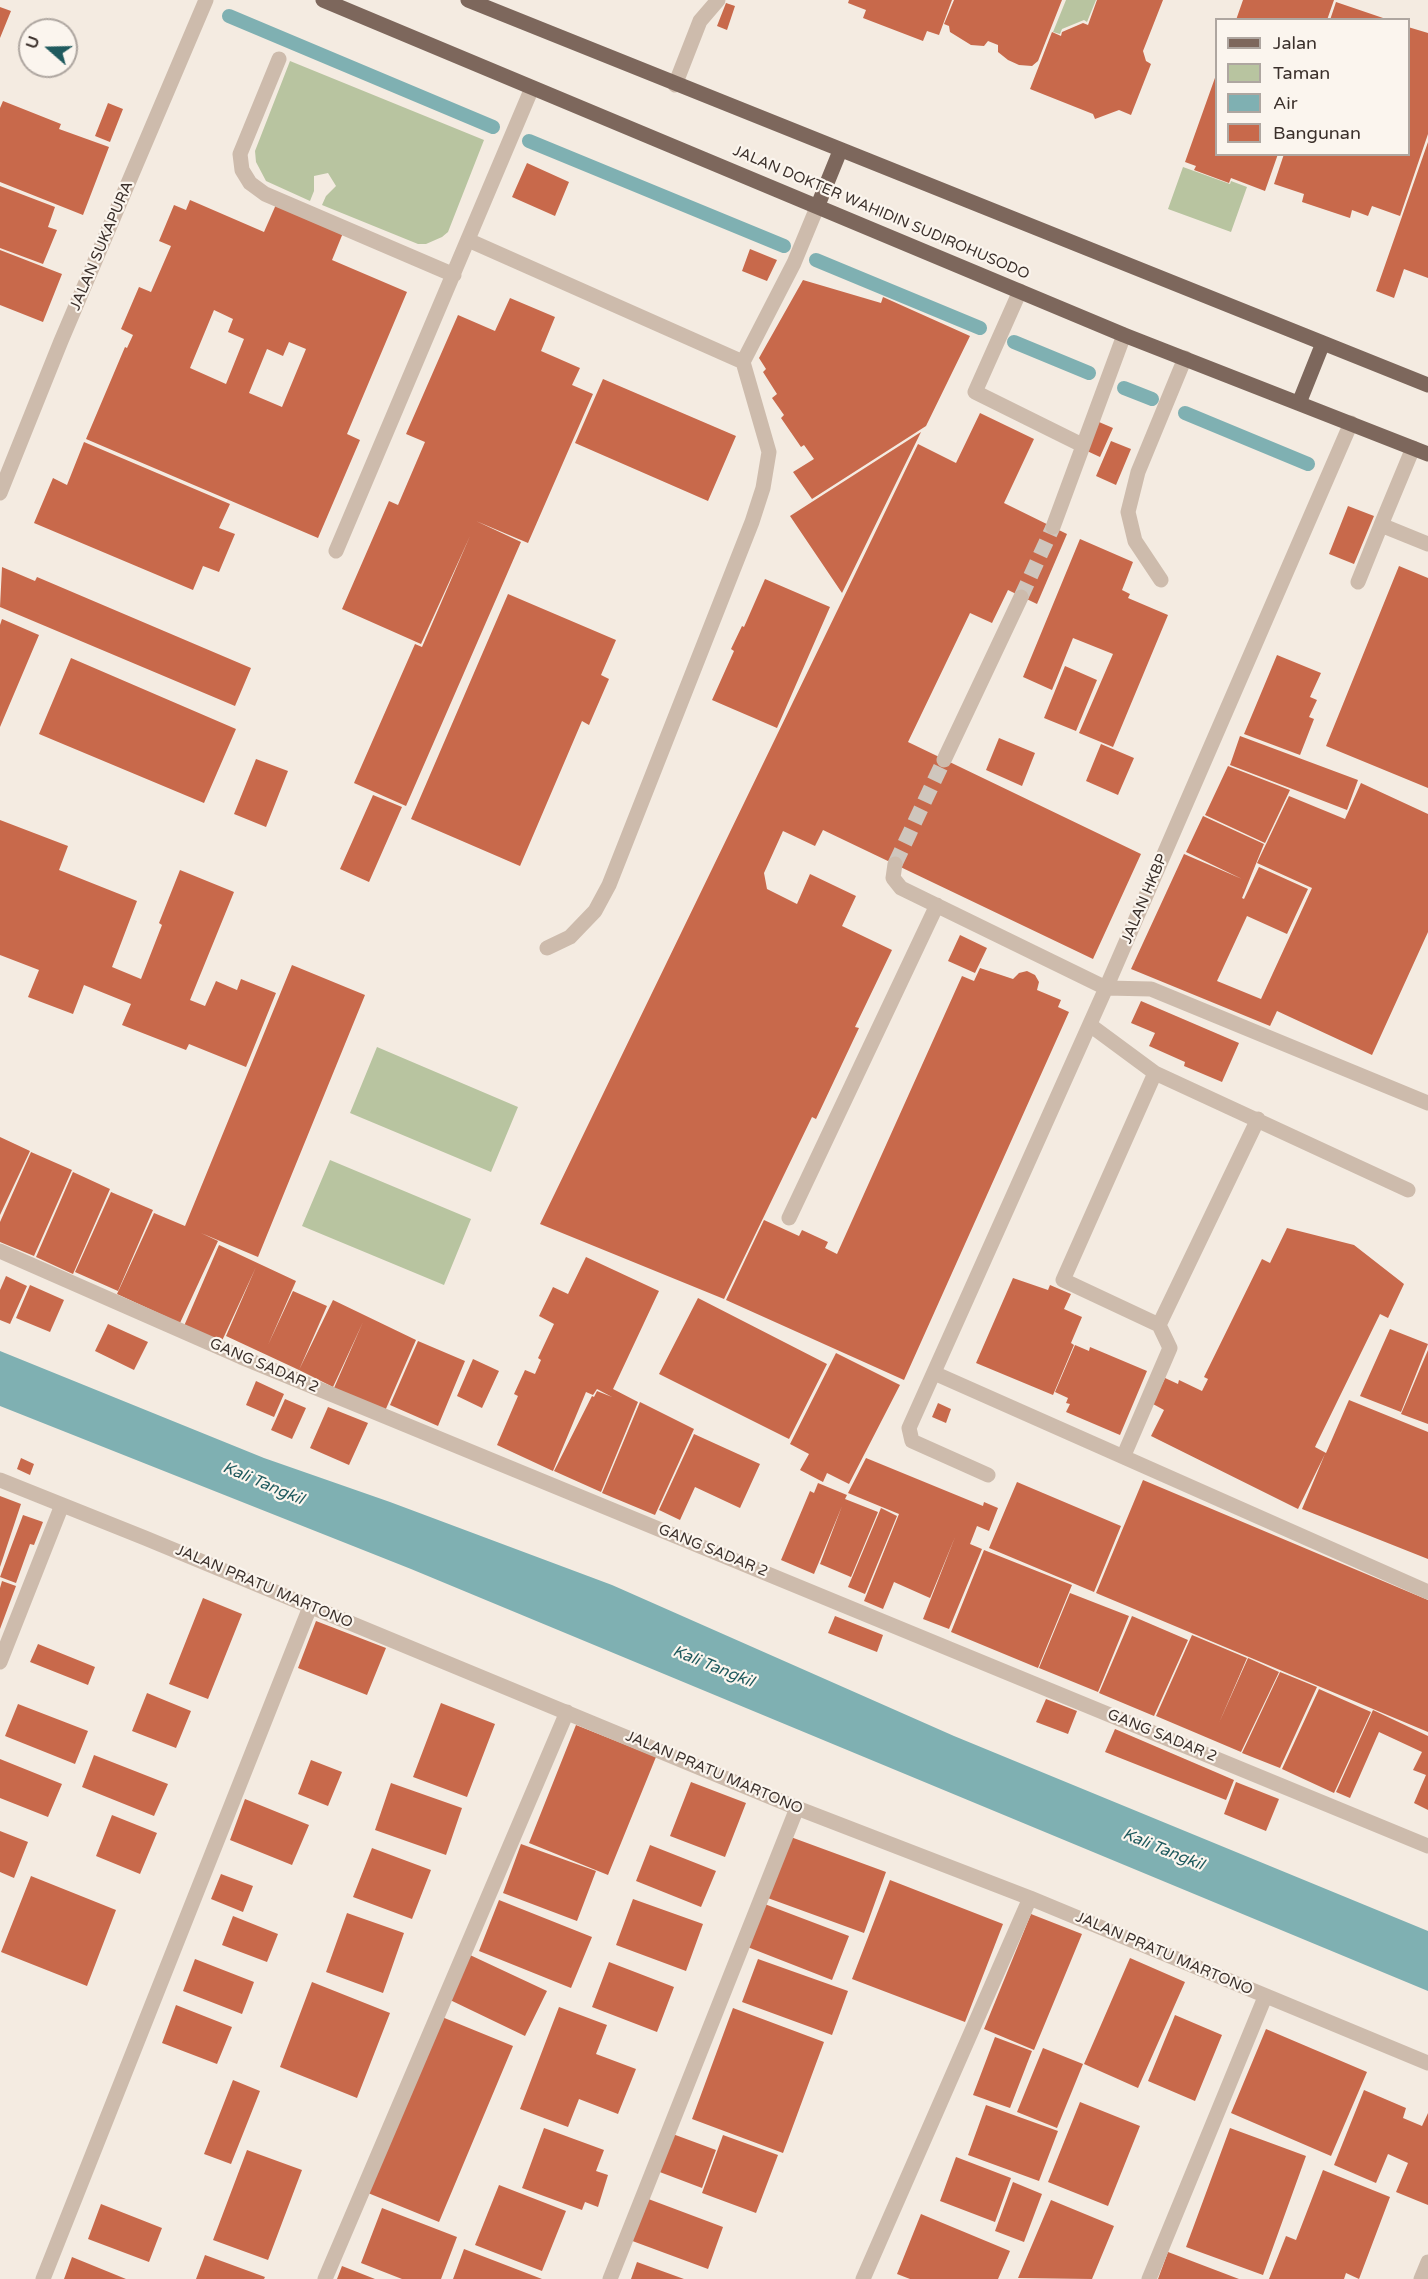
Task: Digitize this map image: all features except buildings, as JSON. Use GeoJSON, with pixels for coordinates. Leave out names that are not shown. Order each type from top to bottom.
{"type":"FeatureCollection","features":[{"type":"Feature","properties":{"kind":"main road","name":"JALAN DOKTER WAHIDIN SUDIROHUSODO"},"geometry":{"type":"LineString","coordinates":[[322,0],[818,205],[1124,335],[1428,454]]}},
{"type":"Feature","properties":{"kind":"main road"},"geometry":{"type":"LineString","coordinates":[[468,0],[675,85],[1428,385]]}},
{"type":"Feature","properties":{"kind":"main road"},"geometry":{"type":"LineString","coordinates":[[818,205],[840,151]]}},
{"type":"Feature","properties":{"kind":"main road"},"geometry":{"type":"LineString","coordinates":[[1299,403],[1323,344]]}},
{"type":"Feature","properties":{"kind":"street","name":"JALAN SUKAPURA"},"geometry":{"type":"LineString","coordinates":[[0,493],[61,341],[206,0]]}},
{"type":"Feature","properties":{"kind":"street"},"geometry":{"type":"LineString","coordinates":[[675,85],[700,21],[718,0]]}},
{"type":"Feature","properties":{"kind":"street"},"geometry":{"type":"LineString","coordinates":[[279,59],[240,154],[242,170],[250,183],[265,194],[454,275]]}},
{"type":"Feature","properties":{"kind":"street"},"geometry":{"type":"LineString","coordinates":[[336,551],[532,88]]}},
{"type":"Feature","properties":{"kind":"street"},"geometry":{"type":"LineString","coordinates":[[547,948],[570,937],[595,911],[609,885],[752,522],[763,488],[769,452],[743,362],[794,263],[818,205]]}},
{"type":"Feature","properties":{"kind":"street"},"geometry":{"type":"LineString","coordinates":[[468,240],[743,362]]}},
{"type":"Feature","properties":{"kind":"street"},"geometry":{"type":"LineString","coordinates":[[1020,291],[975,392],[1082,445]]}},
{"type":"Feature","properties":{"kind":"street"},"geometry":{"type":"LineString","coordinates":[[1053,527],[1124,335]]}},
{"type":"Feature","properties":{"kind":"street"},"geometry":{"type":"LineString","coordinates":[[1161,580],[1135,541],[1128,512],[1138,472],[1185,358]]}},
{"type":"Feature","properties":{"kind":"street","name":"JALAN HKBP"},"geometry":{"type":"LineString","coordinates":[[988,1475],[912,1441],[909,1428],[1090,1025],[1351,423]]}},
{"type":"Feature","properties":{"kind":"street"},"geometry":{"type":"LineString","coordinates":[[1358,582],[1413,448]]}},
{"type":"Feature","properties":{"kind":"street"},"geometry":{"type":"LineString","coordinates":[[1381,525],[1428,544]]}},
{"type":"Feature","properties":{"kind":"street"},"geometry":{"type":"LineString","coordinates":[[944,760],[1021,597]]}},
{"type":"Feature","properties":{"kind":"street"},"geometry":{"type":"LineString","coordinates":[[895,864],[893,872],[896,884],[1106,988],[1151,989],[1428,1102]]}},
{"type":"Feature","properties":{"kind":"street"},"geometry":{"type":"LineString","coordinates":[[789,1218],[937,905]]}},
{"type":"Feature","properties":{"kind":"street"},"geometry":{"type":"LineString","coordinates":[[1090,1025],[1155,1073],[1408,1190]]}},
{"type":"Feature","properties":{"kind":"street"},"geometry":{"type":"LineString","coordinates":[[1124,1455],[1170,1354],[1170,1348],[1159,1325],[1063,1280],[1155,1073]]}},
{"type":"Feature","properties":{"kind":"street"},"geometry":{"type":"LineString","coordinates":[[1159,1325],[1258,1119]]}},
{"type":"Feature","properties":{"kind":"street","name":"GANG SADAR 2"},"geometry":{"type":"LineString","coordinates":[[0,1251],[241,1357],[1428,1846]]}},
{"type":"Feature","properties":{"kind":"street"},"geometry":{"type":"LineString","coordinates":[[933,1373],[1124,1455],[1428,1592]]}},
{"type":"Feature","properties":{"kind":"street","name":"JALAN PRATU MARTONO"},"geometry":{"type":"LineString","coordinates":[[0,1480],[797,1808],[1030,1898],[1428,2063]]}},
{"type":"Feature","properties":{"kind":"street"},"geometry":{"type":"LineString","coordinates":[[0,1662],[62,1505]]}},
{"type":"Feature","properties":{"kind":"street"},"geometry":{"type":"LineString","coordinates":[[43,2279],[310,1607]]}},
{"type":"Feature","properties":{"kind":"street"},"geometry":{"type":"LineString","coordinates":[[325,2279],[567,1712]]}},
{"type":"Feature","properties":{"kind":"street"},"geometry":{"type":"LineString","coordinates":[[610,2279],[797,1808]]}},
{"type":"Feature","properties":{"kind":"street"},"geometry":{"type":"LineString","coordinates":[[863,2279],[1030,1898]]}},
{"type":"Feature","properties":{"kind":"street"},"geometry":{"type":"LineString","coordinates":[[1149,2279],[1265,1997]]}},
{"type":"Feature","properties":{"kind":"street"},"geometry":{"type":"LineString","coordinates":[[1421,2279],[1428,2262]]}},
{"type":"Feature","properties":{"kind":"green space"},"geometry":{"type":"Polygon","coordinates":[[[1066,0],[1096,0],[1087,22],[1084,20],[1062,29],[1060,34],[1053,32],[1066,0]]]}},
{"type":"Feature","properties":{"kind":"green space"},"geometry":{"type":"Polygon","coordinates":[[[290,61],[484,140],[448,232],[426,244],[418,244],[322,205],[326,196],[336,186],[328,173],[314,176],[314,191],[310,201],[266,181],[256,162],[255,151],[290,61]]]}},
{"type":"Feature","properties":{"kind":"green space"},"geometry":{"type":"Polygon","coordinates":[[[1183,167],[1230,184],[1231,181],[1247,187],[1231,232],[1168,209],[1183,167]]]}},
{"type":"Feature","properties":{"kind":"green space"},"geometry":{"type":"Polygon","coordinates":[[[377,1047],[518,1107],[491,1172],[350,1113],[377,1047]]]}},
{"type":"Feature","properties":{"kind":"green space"},"geometry":{"type":"Polygon","coordinates":[[[330,1160],[471,1219],[444,1285],[302,1226],[330,1160]]]}},
{"type":"Feature","properties":{"kind":"water","name":"Kali Tangkil"},"geometry":{"type":"Polygon","coordinates":[[[0,1351],[264,1458],[390,1502],[612,1585],[954,1736],[1428,1931],[1428,1991],[411,1569],[0,1406],[0,1351]]]}},
{"type":"Feature","properties":{"kind":"waterway"},"geometry":{"type":"LineString","coordinates":[[229,16],[493,127]]}},
{"type":"Feature","properties":{"kind":"waterway"},"geometry":{"type":"LineString","coordinates":[[529,141],[784,246]]}},
{"type":"Feature","properties":{"kind":"waterway"},"geometry":{"type":"LineString","coordinates":[[816,260],[980,328]]}},
{"type":"Feature","properties":{"kind":"waterway"},"geometry":{"type":"LineString","coordinates":[[1014,342],[1089,373]]}},
{"type":"Feature","properties":{"kind":"waterway"},"geometry":{"type":"LineString","coordinates":[[1124,388],[1152,399]]}},
{"type":"Feature","properties":{"kind":"waterway"},"geometry":{"type":"LineString","coordinates":[[1185,413],[1308,464]]}},
{"type":"Feature","properties":{"kind":"tunnel"},"geometry":{"type":"LineString","coordinates":[[1021,597],[1053,527]]}},
{"type":"Feature","properties":{"kind":"tunnel"},"geometry":{"type":"LineString","coordinates":[[895,864],[944,760]]}}]}
